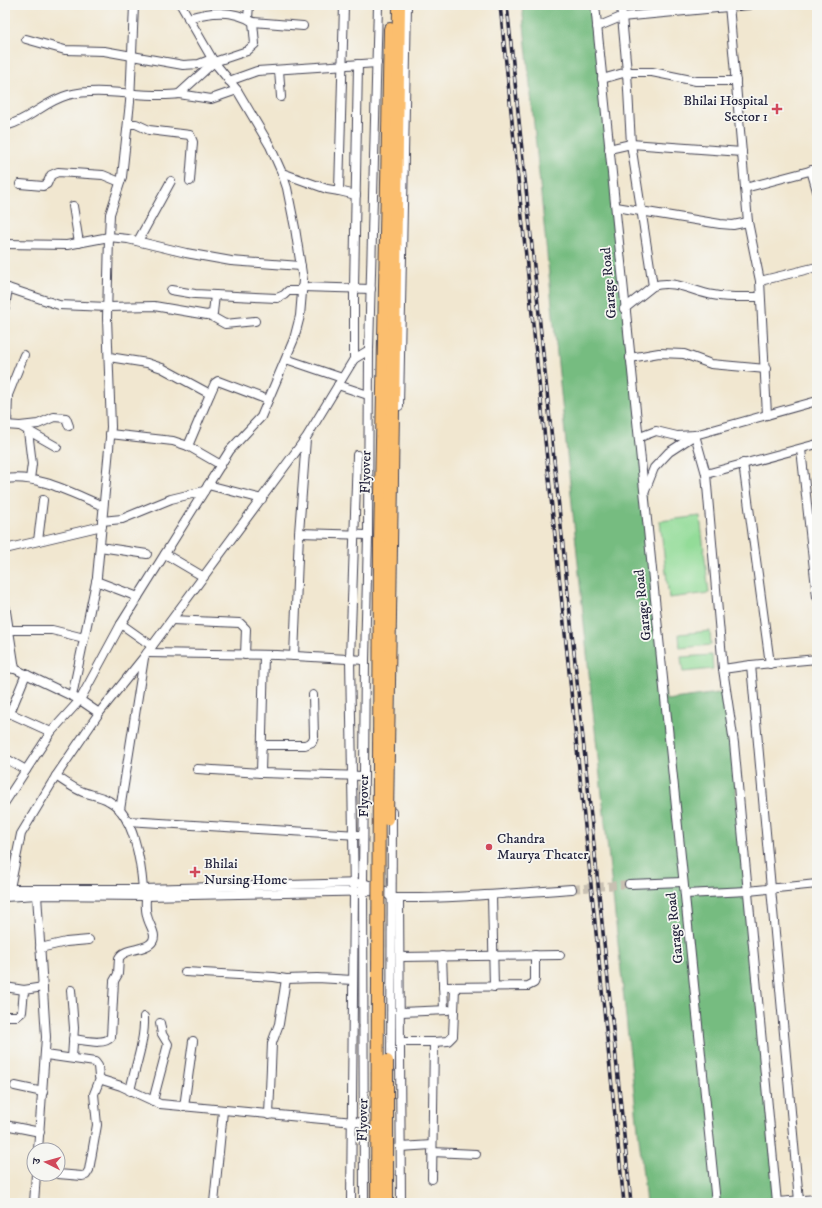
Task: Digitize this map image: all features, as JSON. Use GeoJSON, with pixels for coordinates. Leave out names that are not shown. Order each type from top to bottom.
{"type":"FeatureCollection","features":[{"type":"Feature","properties":{"kind":"highway"},"geometry":{"type":"LineString","coordinates":[[390,5],[391,395]]}},
{"type":"Feature","properties":{"kind":"highway"},"geometry":{"type":"LineString","coordinates":[[391,395],[399,5]]}},
{"type":"Feature","properties":{"kind":"highway","name":"Flyover"},"geometry":{"type":"LineString","coordinates":[[377,1203],[385,545],[391,395]]}},
{"type":"Feature","properties":{"kind":"highway","name":"Flyover"},"geometry":{"type":"LineString","coordinates":[[385,545],[387,1203]]}},
{"type":"Feature","properties":{"kind":"street"},"geometry":{"type":"LineString","coordinates":[[76,698],[84,638],[96,581],[104,506],[110,434],[108,307],[110,214],[120,182],[128,124],[134,5]]}},
{"type":"Feature","properties":{"kind":"street"},"geometry":{"type":"LineString","coordinates":[[5,800],[76,698],[230,450],[261,417],[294,339],[300,316],[302,289],[301,266],[292,215],[282,173],[270,146],[237,90],[213,61],[181,5]]}},
{"type":"Feature","properties":{"kind":"street"},"geometry":{"type":"LineString","coordinates":[[26,39],[65,50],[104,51],[192,65],[213,61],[252,49],[255,44],[249,5]]}},
{"type":"Feature","properties":{"kind":"street"},"geometry":{"type":"LineString","coordinates":[[339,191],[344,5]]}},
{"type":"Feature","properties":{"kind":"street"},"geometry":{"type":"LineString","coordinates":[[351,1203],[353,980],[363,835],[368,535],[369,350],[378,5]]}},
{"type":"Feature","properties":{"kind":"street"},"geometry":{"type":"LineString","coordinates":[[401,1203],[400,957],[392,791],[391,395],[406,5]]}},
{"type":"Feature","properties":{"kind":"street","name":"Garage Road"},"geometry":{"type":"LineString","coordinates":[[595,5],[616,207],[624,310],[640,437],[644,494],[716,1203]]}},
{"type":"Feature","properties":{"kind":"street"},"geometry":{"type":"LineString","coordinates":[[621,5],[631,144],[653,286]]}},
{"type":"Feature","properties":{"kind":"street"},"geometry":{"type":"LineString","coordinates":[[597,27],[621,17],[749,5]]}},
{"type":"Feature","properties":{"kind":"street"},"geometry":{"type":"LineString","coordinates":[[730,6],[748,222],[760,281],[766,369],[767,415]]}},
{"type":"Feature","properties":{"kind":"street"},"geometry":{"type":"LineString","coordinates":[[188,18],[206,13],[223,12],[251,20],[303,26]]}},
{"type":"Feature","properties":{"kind":"street"},"geometry":{"type":"LineString","coordinates":[[179,94],[213,61]]}},
{"type":"Feature","properties":{"kind":"street"},"geometry":{"type":"LineString","coordinates":[[229,80],[251,72],[377,63]]}},
{"type":"Feature","properties":{"kind":"street"},"geometry":{"type":"LineString","coordinates":[[354,359],[358,64]]}},
{"type":"Feature","properties":{"kind":"street"},"geometry":{"type":"LineString","coordinates":[[279,70],[281,97]]}},
{"type":"Feature","properties":{"kind":"street"},"geometry":{"type":"LineString","coordinates":[[602,79],[627,72],[652,72],[696,81],[736,82]]}},
{"type":"Feature","properties":{"kind":"street"},"geometry":{"type":"LineString","coordinates":[[5,126],[15,123],[55,100],[69,95],[86,92],[130,95],[179,94],[211,99],[237,90]]}},
{"type":"Feature","properties":{"kind":"street"},"geometry":{"type":"LineString","coordinates":[[128,124],[136,124],[149,130],[190,135],[193,142],[190,181]]}},
{"type":"Feature","properties":{"kind":"street"},"geometry":{"type":"LineString","coordinates":[[609,149],[631,144],[742,152]]}},
{"type":"Feature","properties":{"kind":"street"},"geometry":{"type":"LineString","coordinates":[[745,188],[814,170],[817,191]]}},
{"type":"Feature","properties":{"kind":"street"},"geometry":{"type":"LineString","coordinates":[[20,184],[43,186],[47,184],[51,175],[58,172],[103,175],[120,182]]}},
{"type":"Feature","properties":{"kind":"street"},"geometry":{"type":"LineString","coordinates":[[282,173],[327,189],[356,195]]}},
{"type":"Feature","properties":{"kind":"street"},"geometry":{"type":"LineString","coordinates":[[138,241],[171,181]]}},
{"type":"Feature","properties":{"kind":"street"},"geometry":{"type":"LineString","coordinates":[[73,206],[79,243]]}},
{"type":"Feature","properties":{"kind":"street"},"geometry":{"type":"LineString","coordinates":[[616,207],[720,224],[733,225],[748,222]]}},
{"type":"Feature","properties":{"kind":"street"},"geometry":{"type":"LineString","coordinates":[[5,244],[50,246],[79,243],[109,237],[138,241],[186,253],[231,261],[301,266]]}},
{"type":"Feature","properties":{"kind":"street"},"geometry":{"type":"LineString","coordinates":[[760,281],[817,267]]}},
{"type":"Feature","properties":{"kind":"street"},"geometry":{"type":"LineString","coordinates":[[624,310],[653,286],[664,284],[686,286],[721,296],[760,297]]}},
{"type":"Feature","properties":{"kind":"street"},"geometry":{"type":"LineString","coordinates":[[5,307],[7,287],[59,305],[108,307],[154,306],[209,315],[225,324],[255,321]]}},
{"type":"Feature","properties":{"kind":"street"},"geometry":{"type":"LineString","coordinates":[[171,290],[195,294],[277,298],[284,295],[288,291],[302,289],[371,289]]}},
{"type":"Feature","properties":{"kind":"street"},"geometry":{"type":"LineString","coordinates":[[209,315],[213,313],[215,295]]}},
{"type":"Feature","properties":{"kind":"street"},"geometry":{"type":"LineString","coordinates":[[8,892],[21,834],[56,776],[99,713],[148,652],[306,438],[354,359],[369,350]]}},
{"type":"Feature","properties":{"kind":"street"},"geometry":{"type":"LineString","coordinates":[[630,358],[660,354],[684,354],[711,364],[766,369]]}},
{"type":"Feature","properties":{"kind":"street"},"geometry":{"type":"LineString","coordinates":[[24,355],[10,386],[6,401],[6,425],[20,426],[38,424],[59,417],[66,418],[69,426]]}},
{"type":"Feature","properties":{"kind":"street"},"geometry":{"type":"LineString","coordinates":[[109,357],[147,363],[162,368],[210,394]]}},
{"type":"Feature","properties":{"kind":"street"},"geometry":{"type":"LineString","coordinates":[[286,359],[315,367],[365,394]]}},
{"type":"Feature","properties":{"kind":"street"},"geometry":{"type":"LineString","coordinates":[[188,446],[215,383],[220,382],[268,400]]}},
{"type":"Feature","properties":{"kind":"street"},"geometry":{"type":"LineString","coordinates":[[640,437],[656,430],[677,436],[695,435],[817,401]]}},
{"type":"Feature","properties":{"kind":"street"},"geometry":{"type":"LineString","coordinates":[[20,426],[57,447]]}},
{"type":"Feature","properties":{"kind":"street"},"geometry":{"type":"LineString","coordinates":[[28,431],[32,464],[30,479]]}},
{"type":"Feature","properties":{"kind":"street"},"geometry":{"type":"LineString","coordinates":[[110,434],[173,441],[188,446],[221,465]]}},
{"type":"Feature","properties":{"kind":"street"},"geometry":{"type":"LineString","coordinates":[[695,435],[706,474],[723,669],[734,743],[777,1203],[817,1199]]}},
{"type":"Feature","properties":{"kind":"street"},"geometry":{"type":"LineString","coordinates":[[644,494],[654,468],[669,452],[695,435]]}},
{"type":"Feature","properties":{"kind":"street"},"geometry":{"type":"LineString","coordinates":[[294,656],[299,533],[306,438]]}},
{"type":"Feature","properties":{"kind":"street"},"geometry":{"type":"LineString","coordinates":[[706,474],[817,444]]}},
{"type":"Feature","properties":{"kind":"street"},"geometry":{"type":"LineString","coordinates":[[801,449],[817,596]]}},
{"type":"Feature","properties":{"kind":"street"},"geometry":{"type":"LineString","coordinates":[[357,455],[350,659],[353,835],[359,888],[365,1123],[364,1203]]}},
{"type":"Feature","properties":{"kind":"street"},"geometry":{"type":"LineString","coordinates":[[743,463],[770,664]]}},
{"type":"Feature","properties":{"kind":"street"},"geometry":{"type":"LineString","coordinates":[[5,479],[22,477],[30,479],[66,490],[104,506]]}},
{"type":"Feature","properties":{"kind":"street"},"geometry":{"type":"LineString","coordinates":[[5,549],[102,523],[122,520],[171,499],[206,488],[262,499]]}},
{"type":"Feature","properties":{"kind":"street"},"geometry":{"type":"LineString","coordinates":[[38,541],[43,500]]}},
{"type":"Feature","properties":{"kind":"street"},"geometry":{"type":"LineString","coordinates":[[299,533],[368,535]]}},
{"type":"Feature","properties":{"kind":"street"},"geometry":{"type":"LineString","coordinates":[[100,547],[147,554]]}},
{"type":"Feature","properties":{"kind":"street"},"geometry":{"type":"LineString","coordinates":[[165,554],[204,577]]}},
{"type":"Feature","properties":{"kind":"street"},"geometry":{"type":"LineString","coordinates":[[96,581],[138,597]]}},
{"type":"Feature","properties":{"kind":"street"},"geometry":{"type":"LineString","coordinates":[[5,604],[15,669]]}},
{"type":"Feature","properties":{"kind":"street"},"geometry":{"type":"LineString","coordinates":[[172,620],[240,623],[246,629],[245,655]]}},
{"type":"Feature","properties":{"kind":"street"},"geometry":{"type":"LineString","coordinates":[[121,624],[148,652],[294,656],[365,660]]}},
{"type":"Feature","properties":{"kind":"street"},"geometry":{"type":"LineString","coordinates":[[8,630],[52,630],[84,638]]}},
{"type":"Feature","properties":{"kind":"street"},"geometry":{"type":"LineString","coordinates":[[120,810],[148,652]]}},
{"type":"Feature","properties":{"kind":"street"},"geometry":{"type":"LineString","coordinates":[[261,773],[264,655]]}},
{"type":"Feature","properties":{"kind":"street"},"geometry":{"type":"LineString","coordinates":[[723,669],[817,659]]}},
{"type":"Feature","properties":{"kind":"street"},"geometry":{"type":"LineString","coordinates":[[751,665],[799,1201]]}},
{"type":"Feature","properties":{"kind":"street"},"geometry":{"type":"LineString","coordinates":[[5,668],[15,669],[26,674],[76,698],[99,713]]}},
{"type":"Feature","properties":{"kind":"street"},"geometry":{"type":"LineString","coordinates":[[26,674],[8,712],[51,732]]}},
{"type":"Feature","properties":{"kind":"street"},"geometry":{"type":"LineString","coordinates":[[262,746],[305,745],[312,742],[314,737],[313,695]]}},
{"type":"Feature","properties":{"kind":"street"},"geometry":{"type":"LineString","coordinates":[[5,758],[26,770]]}},
{"type":"Feature","properties":{"kind":"street"},"geometry":{"type":"LineString","coordinates":[[197,769],[261,773],[364,776]]}},
{"type":"Feature","properties":{"kind":"street"},"geometry":{"type":"LineString","coordinates":[[56,776],[75,789],[107,800],[120,810],[127,821],[141,866],[146,914],[154,930],[153,940],[149,945],[122,954],[118,958],[118,974],[114,981],[111,1037],[109,1040],[103,1042],[73,1039]]}},
{"type":"Feature","properties":{"kind":"street"},"geometry":{"type":"LineString","coordinates":[[127,821],[363,835]]}},
{"type":"Feature","properties":{"kind":"street"},"geometry":{"type":"LineString","coordinates":[[629,884],[684,882]]}},
{"type":"Feature","properties":{"kind":"street"},"geometry":{"type":"LineString","coordinates":[[685,894],[748,891],[817,884]]}},
{"type":"Feature","properties":{"kind":"street"},"geometry":{"type":"LineString","coordinates":[[8,892],[37,895],[359,888],[383,890],[396,898],[492,895],[572,889]]}},
{"type":"Feature","properties":{"kind":"street"},"geometry":{"type":"LineString","coordinates":[[8,892],[144,892]]}},
{"type":"Feature","properties":{"kind":"street"},"geometry":{"type":"LineString","coordinates":[[37,895],[46,1055],[39,1142]]}},
{"type":"Feature","properties":{"kind":"street"},"geometry":{"type":"LineString","coordinates":[[492,895],[494,987]]}},
{"type":"Feature","properties":{"kind":"street"},"geometry":{"type":"LineString","coordinates":[[392,1203],[396,898]]}},
{"type":"Feature","properties":{"kind":"street"},"geometry":{"type":"LineString","coordinates":[[40,948],[66,942],[89,940]]}},
{"type":"Feature","properties":{"kind":"street"},"geometry":{"type":"LineString","coordinates":[[443,987],[528,986],[534,983],[535,955]]}},
{"type":"Feature","properties":{"kind":"street"},"geometry":{"type":"LineString","coordinates":[[400,957],[560,955]]}},
{"type":"Feature","properties":{"kind":"street"},"geometry":{"type":"LineString","coordinates":[[442,956],[444,1010]]}},
{"type":"Feature","properties":{"kind":"street"},"geometry":{"type":"LineString","coordinates":[[185,972],[286,979],[317,978],[353,980]]}},
{"type":"Feature","properties":{"kind":"street"},"geometry":{"type":"LineString","coordinates":[[269,1115],[272,1043],[279,1024],[286,979]]}},
{"type":"Feature","properties":{"kind":"street"},"geometry":{"type":"LineString","coordinates":[[5,987],[24,990],[43,987]]}},
{"type":"Feature","properties":{"kind":"street"},"geometry":{"type":"LineString","coordinates":[[401,1042],[448,1041],[453,1036],[455,988]]}},
{"type":"Feature","properties":{"kind":"street"},"geometry":{"type":"LineString","coordinates":[[5,1016],[17,1016],[22,1012],[24,990]]}},
{"type":"Feature","properties":{"kind":"street"},"geometry":{"type":"LineString","coordinates":[[71,990],[73,1039],[72,1058]]}},
{"type":"Feature","properties":{"kind":"street"},"geometry":{"type":"LineString","coordinates":[[401,1012],[454,1010]]}},
{"type":"Feature","properties":{"kind":"street"},"geometry":{"type":"LineString","coordinates":[[130,1091],[135,1066],[143,1041],[144,1018]]}},
{"type":"Feature","properties":{"kind":"street"},"geometry":{"type":"LineString","coordinates":[[153,1101],[168,1044],[162,1034],[160,1023]]}},
{"type":"Feature","properties":{"kind":"street"},"geometry":{"type":"LineString","coordinates":[[184,1107],[193,1041]]}},
{"type":"Feature","properties":{"kind":"street"},"geometry":{"type":"LineString","coordinates":[[432,1179],[434,1042]]}},
{"type":"Feature","properties":{"kind":"street"},"geometry":{"type":"LineString","coordinates":[[46,1055],[95,1062],[98,1066],[100,1079],[94,1094],[97,1125],[89,1170],[86,1175],[82,1176],[66,1175]]}},
{"type":"Feature","properties":{"kind":"street"},"geometry":{"type":"LineString","coordinates":[[100,1079],[153,1101],[184,1107],[365,1123]]}},
{"type":"Feature","properties":{"kind":"street"},"geometry":{"type":"LineString","coordinates":[[15,1086],[43,1092]]}},
{"type":"Feature","properties":{"kind":"street"},"geometry":{"type":"LineString","coordinates":[[214,1203],[223,1111]]}},
{"type":"Feature","properties":{"kind":"street"},"geometry":{"type":"LineString","coordinates":[[5,1124],[40,1132]]}},
{"type":"Feature","properties":{"kind":"street"},"geometry":{"type":"LineString","coordinates":[[400,1147],[476,1154]]}},
{"type":"Feature","properties":{"kind":"street"},"geometry":{"type":"LineString","coordinates":[[34,1203],[35,1182]]}},
{"type":"Feature","properties":{"kind":"green space"},"geometry":{"type":"Polygon","coordinates":[[[522,5],[595,5],[666,700],[726,692],[778,1203],[646,1203],[590,683],[522,5]]]}},
{"type":"Feature","properties":{"kind":"green space"},"geometry":{"type":"Polygon","coordinates":[[[700,516],[709,593],[669,598],[660,521],[700,516]]]}},
{"type":"Feature","properties":{"kind":"green space"},"geometry":{"type":"Polygon","coordinates":[[[710,631],[711,645],[680,648],[679,634],[710,631]]]}},
{"type":"Feature","properties":{"kind":"green space"},"geometry":{"type":"Polygon","coordinates":[[[712,655],[713,669],[683,672],[681,657],[712,655]]]}},
{"type":"Feature","properties":{"kind":"tunnel"},"geometry":{"type":"LineString","coordinates":[[572,889],[629,884]]}},
{"type":"Feature","properties":{"kind":"railway"},"geometry":{"type":"LineString","coordinates":[[500,5],[624,1203]]}},
{"type":"Feature","properties":{"kind":"railway"},"geometry":{"type":"LineString","coordinates":[[507,5],[631,1203]]}},
{"type":"Feature","properties":{"kind":"place","name":"Bhilai Hospital Sector 1"},"geometry":{"type":"Point","coordinates":[777,109]}},
{"type":"Feature","properties":{"kind":"place","name":"Chandra Maurya Theater"},"geometry":{"type":"Point","coordinates":[489,847]}},
{"type":"Feature","properties":{"kind":"place","name":"Bhilai Nursing Home"},"geometry":{"type":"Point","coordinates":[195,872]}}]}
